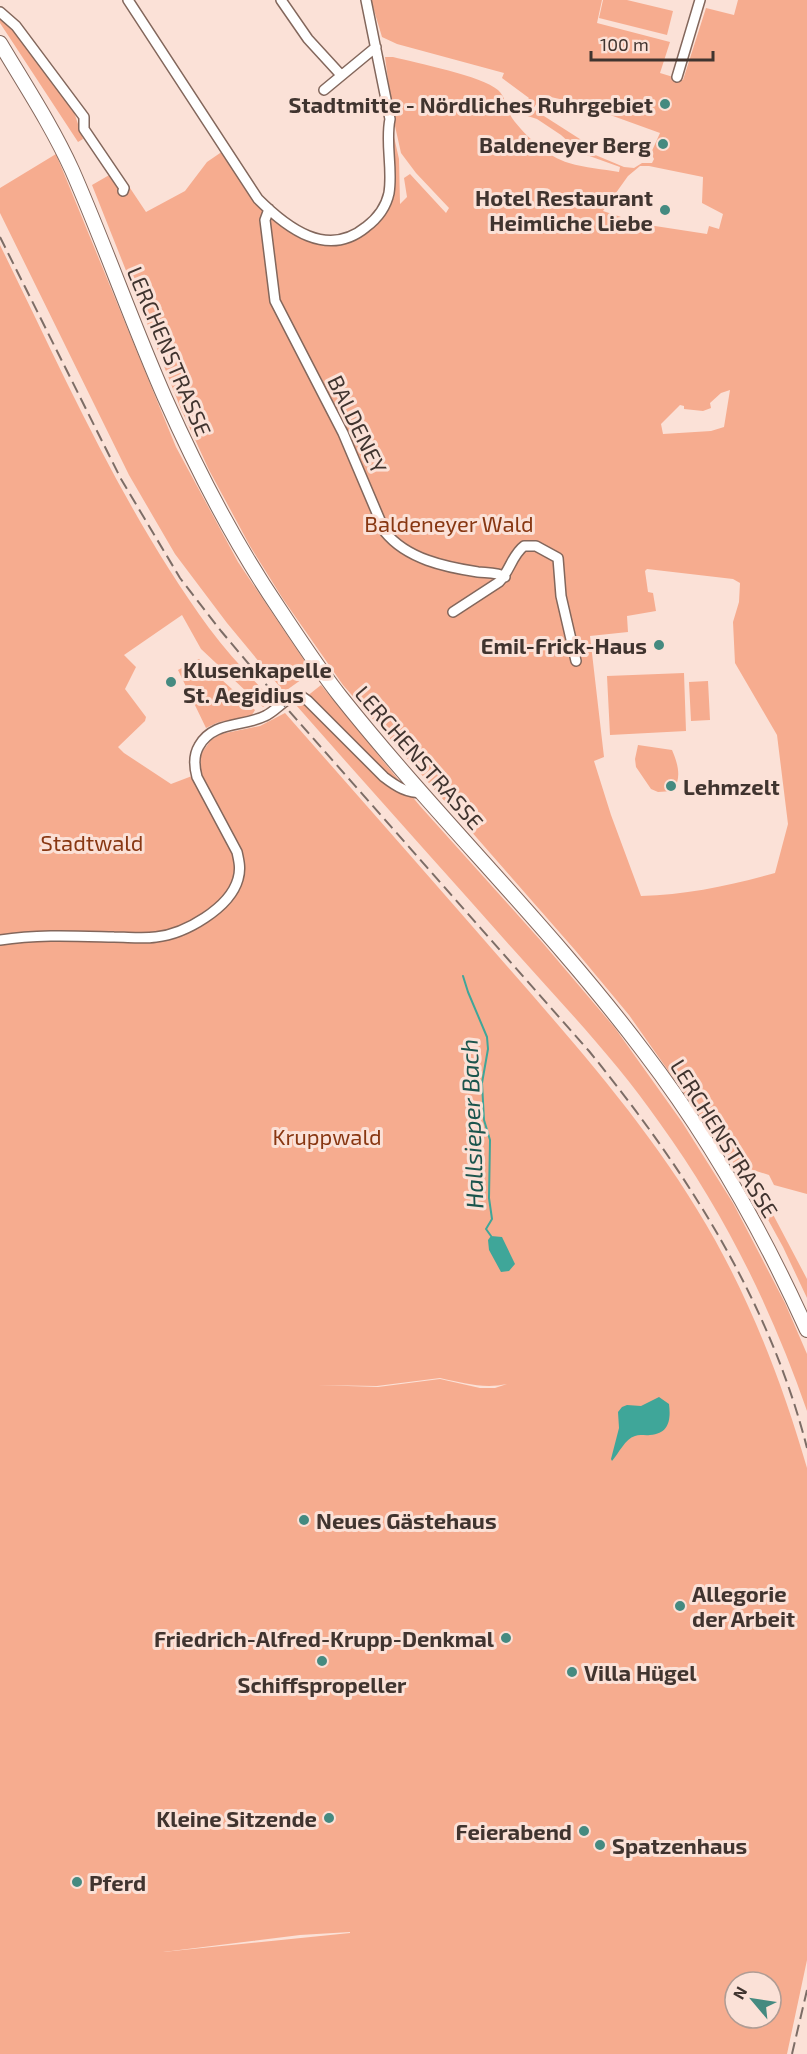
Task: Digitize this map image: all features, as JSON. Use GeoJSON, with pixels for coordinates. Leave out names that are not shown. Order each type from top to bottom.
{"type":"FeatureCollection","features":[{"type":"Feature","properties":{"kind":"main road","name":"LERCHENSTRASSE"},"geometry":{"type":"LineString","coordinates":[[0,44],[64,154],[187,446],[239,544],[275,603],[339,694],[423,794],[602,998],[643,1050],[687,1111],[761,1236],[807,1330]]}},
{"type":"Feature","properties":{"kind":"street"},"geometry":{"type":"LineString","coordinates":[[128,0],[258,199],[281,220],[308,236],[328,241],[344,239],[358,233],[381,211],[389,187],[387,133],[390,119],[366,0]]}},
{"type":"Feature","properties":{"kind":"street"},"geometry":{"type":"LineString","coordinates":[[281,0],[308,39],[341,75]]}},
{"type":"Feature","properties":{"kind":"street"},"geometry":{"type":"LineString","coordinates":[[677,77],[700,0]]}},
{"type":"Feature","properties":{"kind":"street"},"geometry":{"type":"LineString","coordinates":[[0,12],[16,26],[84,117],[84,129],[124,188],[123,191]]}},
{"type":"Feature","properties":{"kind":"street"},"geometry":{"type":"LineString","coordinates":[[324,90],[376,47]]}},
{"type":"Feature","properties":{"kind":"street","name":"BALDENEY"},"geometry":{"type":"LineString","coordinates":[[268,209],[265,220],[275,301],[340,425],[385,532],[408,551],[440,565],[486,573],[500,573],[504,577]]}},
{"type":"Feature","properties":{"kind":"street"},"geometry":{"type":"LineString","coordinates":[[453,612],[504,577],[515,555],[524,546],[536,546],[558,558],[561,596],[576,661]]}},
{"type":"Feature","properties":{"kind":"street"},"geometry":{"type":"LineString","coordinates":[[0,940],[28,936],[154,938],[187,927],[214,912],[227,899],[238,881],[237,852],[197,777],[194,768],[198,748],[212,731],[252,722],[268,715],[290,697],[301,696],[391,782],[411,793],[423,794]]}},
{"type":"Feature","properties":{"kind":"green space","name":"Baldeneyer Wald"},"geometry":{"type":"Polygon","coordinates":[[[371,0],[602,0],[597,23],[670,42],[660,73],[683,80],[706,8],[734,15],[738,0],[807,0],[807,1194],[774,1185],[769,1175],[734,1164],[629,1015],[343,685],[283,599],[250,546],[209,470],[181,409],[92,185],[118,170],[146,212],[185,191],[207,162],[223,151],[263,210],[262,225],[270,212],[280,221],[334,242],[383,212],[392,128],[399,159],[400,204],[407,197],[404,178],[410,174],[446,213],[449,208],[416,173],[401,153],[393,117],[385,57],[448,70],[490,85],[501,93],[517,125],[545,151],[569,163],[619,172],[620,167],[581,153],[561,135],[537,119],[518,113],[529,98],[502,78],[504,73],[397,44],[382,37],[371,0]],[[542,95],[533,109],[583,141],[581,149],[624,167],[634,168],[642,163],[652,163],[654,159],[651,153],[660,133],[577,103],[542,95]],[[640,166],[628,176],[603,211],[642,224],[707,234],[709,226],[719,229],[723,214],[702,203],[703,177],[649,166],[640,166]],[[730,390],[721,393],[710,403],[711,408],[703,411],[684,409],[684,406],[680,405],[661,424],[663,434],[711,431],[724,427],[730,390]],[[647,569],[645,571],[648,592],[653,593],[656,611],[627,616],[628,632],[590,636],[604,757],[594,761],[641,896],[709,889],[775,873],[788,824],[777,735],[735,663],[733,622],[739,602],[740,583],[733,579],[647,569]]]}},
{"type":"Feature","properties":{"kind":"green space"},"geometry":{"type":"Polygon","coordinates":[[[603,0],[627,0],[673,11],[667,35],[599,18],[603,0]]]}},
{"type":"Feature","properties":{"kind":"green space"},"geometry":{"type":"Polygon","coordinates":[[[0,19],[14,30],[74,112],[83,139],[78,142],[0,23],[0,19]]]}},
{"type":"Feature","properties":{"kind":"green space"},"geometry":{"type":"Polygon","coordinates":[[[56,154],[176,447],[238,562],[312,672],[284,692],[227,623],[175,554],[129,475],[0,213],[0,188],[56,154]]]}},
{"type":"Feature","properties":{"kind":"green space","name":"Stadtwald"},"geometry":{"type":"Polygon","coordinates":[[[0,245],[96,441],[149,537],[209,628],[272,700],[263,707],[201,649],[182,615],[124,655],[136,667],[125,689],[146,717],[145,721],[118,747],[171,784],[192,776],[225,834],[237,866],[236,879],[230,891],[220,902],[180,926],[155,934],[0,938],[0,245]]]}},
{"type":"Feature","properties":{"kind":"green space"},"geometry":{"type":"Polygon","coordinates":[[[199,659],[255,710],[249,717],[220,722],[206,728],[178,670],[199,659]]]}},
{"type":"Feature","properties":{"kind":"green space"},"geometry":{"type":"Polygon","coordinates":[[[684,673],[686,731],[610,735],[607,676],[684,673]]]}},
{"type":"Feature","properties":{"kind":"green space"},"geometry":{"type":"Polygon","coordinates":[[[708,681],[710,720],[691,721],[689,682],[708,681]]]}},
{"type":"Feature","properties":{"kind":"green space"},"geometry":{"type":"Polygon","coordinates":[[[321,685],[420,806],[542,942],[615,1028],[682,1122],[733,1203],[785,1303],[807,1354],[807,1411],[778,1335],[744,1261],[683,1156],[607,1055],[296,705],[321,685]]]}},
{"type":"Feature","properties":{"kind":"green space","name":"Kruppwald"},"geometry":{"type":"Polygon","coordinates":[[[285,713],[563,1030],[618,1097],[693,1203],[715,1240],[756,1323],[789,1409],[807,1468],[807,1960],[787,2054],[0,2054],[0,942],[28,938],[157,939],[216,913],[243,866],[242,850],[201,773],[200,755],[211,740],[221,734],[260,726],[285,713]],[[440,1378],[377,1386],[317,1385],[378,1387],[440,1379],[480,1388],[495,1388],[507,1384],[482,1386],[440,1378]],[[350,1933],[300,1935],[163,1952],[350,1933]]]}},
{"type":"Feature","properties":{"kind":"green space"},"geometry":{"type":"Polygon","coordinates":[[[638,745],[672,750],[678,771],[673,791],[658,792],[651,789],[636,767],[638,745]]]}},
{"type":"Feature","properties":{"kind":"green space"},"geometry":{"type":"Polygon","coordinates":[[[745,1178],[757,1184],[807,1279],[807,1298],[783,1247],[745,1178]]]}},
{"type":"Feature","properties":{"kind":"water"},"geometry":{"type":"Polygon","coordinates":[[[491,1236],[502,1237],[515,1264],[509,1271],[501,1272],[489,1250],[488,1240],[491,1236]]]}},
{"type":"Feature","properties":{"kind":"water"},"geometry":{"type":"Polygon","coordinates":[[[659,1397],[669,1404],[670,1415],[665,1429],[656,1434],[631,1438],[612,1461],[619,1428],[618,1412],[627,1405],[641,1406],[659,1397]]]}},
{"type":"Feature","properties":{"kind":"waterway","name":"Hallsieper Bach"},"geometry":{"type":"LineString","coordinates":[[463,976],[487,1037],[488,1049],[482,1083],[484,1120],[490,1140],[489,1198],[492,1219],[486,1229],[491,1236]]}},
{"type":"Feature","properties":{"kind":"railway"},"geometry":{"type":"LineString","coordinates":[[0,237],[121,479],[180,578],[275,695],[589,1051],[658,1142],[690,1189],[747,1288],[791,1393],[807,1448]]}},
{"type":"Feature","properties":{"kind":"railway"},"geometry":{"type":"LineString","coordinates":[[792,2054],[807,1990]]}},
{"type":"Feature","properties":{"kind":"place","name":"Stadtmitte - Nördliches Ruhrgebiet"},"geometry":{"type":"Point","coordinates":[665,104]}},
{"type":"Feature","properties":{"kind":"place","name":"Baldeneyer Berg"},"geometry":{"type":"Point","coordinates":[663,144]}},
{"type":"Feature","properties":{"kind":"place","name":"Hotel Restaurant Heimliche Liebe"},"geometry":{"type":"Point","coordinates":[665,210]}},
{"type":"Feature","properties":{"kind":"place","name":"Emil-Frick-Haus"},"geometry":{"type":"Point","coordinates":[659,645]}},
{"type":"Feature","properties":{"kind":"place","name":"Klusenkapelle St. Aegidius"},"geometry":{"type":"Point","coordinates":[171,682]}},
{"type":"Feature","properties":{"kind":"place","name":"Lehmzelt"},"geometry":{"type":"Point","coordinates":[671,786]}},
{"type":"Feature","properties":{"kind":"place","name":"Neues Gästehaus"},"geometry":{"type":"Point","coordinates":[304,1520]}},
{"type":"Feature","properties":{"kind":"place","name":"Allegorie der Arbeit"},"geometry":{"type":"Point","coordinates":[680,1606]}},
{"type":"Feature","properties":{"kind":"place","name":"Friedrich-Alfred-Krupp-Denkmal"},"geometry":{"type":"Point","coordinates":[506,1638]}},
{"type":"Feature","properties":{"kind":"place","name":"Schiffspropeller"},"geometry":{"type":"Point","coordinates":[322,1661]}},
{"type":"Feature","properties":{"kind":"place","name":"Villa Hügel"},"geometry":{"type":"Point","coordinates":[572,1672]}},
{"type":"Feature","properties":{"kind":"place","name":"Kleine Sitzende"},"geometry":{"type":"Point","coordinates":[329,1818]}},
{"type":"Feature","properties":{"kind":"place","name":"Feierabend"},"geometry":{"type":"Point","coordinates":[584,1831]}},
{"type":"Feature","properties":{"kind":"place","name":"Spatzenhaus"},"geometry":{"type":"Point","coordinates":[600,1845]}},
{"type":"Feature","properties":{"kind":"place","name":"Pferd"},"geometry":{"type":"Point","coordinates":[77,1882]}}]}
